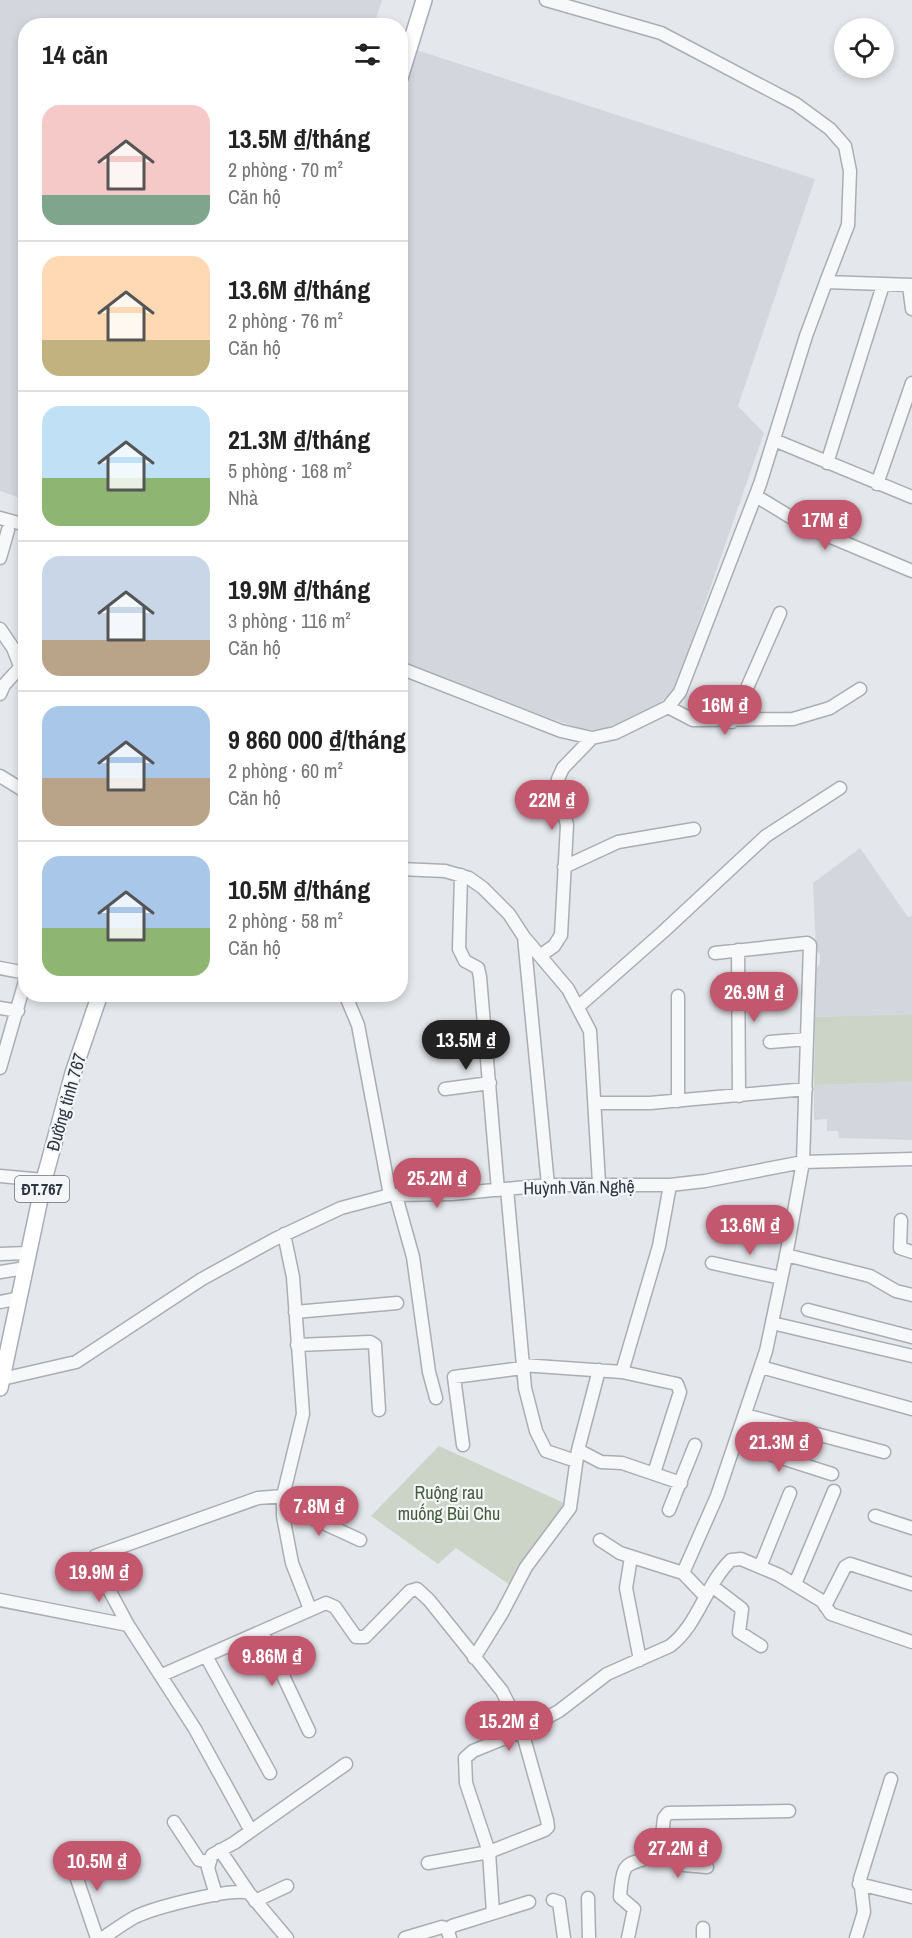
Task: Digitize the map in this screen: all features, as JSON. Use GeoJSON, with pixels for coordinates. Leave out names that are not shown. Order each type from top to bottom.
{"type":"FeatureCollection","features":[{"type":"Feature","properties":{"kind":"main road"},"geometry":{"type":"LineString","coordinates":[[408,52],[424,0]]}},
{"type":"Feature","properties":{"kind":"main road","name":"Đường tỉnh 767"},"geometry":{"type":"LineString","coordinates":[[1,1383],[44,1180],[73,1073],[97,1002]]}},
{"type":"Feature","properties":{"kind":"street"},"geometry":{"type":"LineString","coordinates":[[408,671],[561,731],[592,738],[615,733],[668,707],[680,692],[756,496],[806,336],[848,225],[850,171],[845,146],[830,129],[796,104],[661,33],[546,0]]}},
{"type":"Feature","properties":{"kind":"street"},"geometry":{"type":"LineString","coordinates":[[826,282],[910,285],[912,309]]}},
{"type":"Feature","properties":{"kind":"street"},"geometry":{"type":"LineString","coordinates":[[826,463],[883,285]]}},
{"type":"Feature","properties":{"kind":"street"},"geometry":{"type":"LineString","coordinates":[[877,484],[912,382]]}},
{"type":"Feature","properties":{"kind":"street"},"geometry":{"type":"LineString","coordinates":[[774,440],[912,497]]}},
{"type":"Feature","properties":{"kind":"street"},"geometry":{"type":"LineString","coordinates":[[756,496],[807,527],[912,571]]}},
{"type":"Feature","properties":{"kind":"street"},"geometry":{"type":"LineString","coordinates":[[0,518],[18,523]]}},
{"type":"Feature","properties":{"kind":"street"},"geometry":{"type":"LineString","coordinates":[[0,558],[8,530]]}},
{"type":"Feature","properties":{"kind":"street"},"geometry":{"type":"LineString","coordinates":[[732,722],[780,613]]}},
{"type":"Feature","properties":{"kind":"street"},"geometry":{"type":"LineString","coordinates":[[0,629],[18,656]]}},
{"type":"Feature","properties":{"kind":"street"},"geometry":{"type":"LineString","coordinates":[[1,686],[18,669]]}},
{"type":"Feature","properties":{"kind":"street"},"geometry":{"type":"LineString","coordinates":[[668,707],[693,720],[732,722],[797,718],[830,708],[860,689]]}},
{"type":"Feature","properties":{"kind":"street"},"geometry":{"type":"LineString","coordinates":[[541,955],[554,946],[561,935],[567,825],[557,786],[558,778],[563,768],[592,738]]}},
{"type":"Feature","properties":{"kind":"street"},"geometry":{"type":"LineString","coordinates":[[0,776],[18,787]]}},
{"type":"Feature","properties":{"kind":"street"},"geometry":{"type":"LineString","coordinates":[[579,1006],[664,932],[766,836],[840,788]]}},
{"type":"Feature","properties":{"kind":"street"},"geometry":{"type":"LineString","coordinates":[[564,867],[618,842],[694,829]]}},
{"type":"Feature","properties":{"kind":"street"},"geometry":{"type":"LineString","coordinates":[[408,869],[445,871],[461,875],[483,888],[500,904],[579,1006],[590,1031],[599,1183]]}},
{"type":"Feature","properties":{"kind":"street"},"geometry":{"type":"LineString","coordinates":[[461,875],[459,949],[465,961],[478,968],[522,1367],[531,1417],[540,1442],[546,1451],[554,1455],[577,1455],[601,1462],[622,1462],[681,1483]]}},
{"type":"Feature","properties":{"kind":"street"},"geometry":{"type":"LineString","coordinates":[[524,937],[548,1185]]}},
{"type":"Feature","properties":{"kind":"street"},"geometry":{"type":"LineString","coordinates":[[683,1573],[717,1496],[761,1367],[786,1255],[803,1162],[810,945],[807,943],[715,953]]}},
{"type":"Feature","properties":{"kind":"street"},"geometry":{"type":"LineString","coordinates":[[738,950],[739,1096]]}},
{"type":"Feature","properties":{"kind":"street"},"geometry":{"type":"LineString","coordinates":[[0,968],[18,971]]}},
{"type":"Feature","properties":{"kind":"street"},"geometry":{"type":"LineString","coordinates":[[678,996],[678,1101]]}},
{"type":"Feature","properties":{"kind":"street"},"geometry":{"type":"LineString","coordinates":[[0,1068],[20,1002]]}},
{"type":"Feature","properties":{"kind":"street"},"geometry":{"type":"LineString","coordinates":[[348,1002],[358,1026],[393,1195],[413,1257],[429,1372],[436,1398]]}},
{"type":"Feature","properties":{"kind":"street"},"geometry":{"type":"LineString","coordinates":[[0,1008],[18,1011]]}},
{"type":"Feature","properties":{"kind":"street"},"geometry":{"type":"LineString","coordinates":[[770,1042],[807,1039]]}},
{"type":"Feature","properties":{"kind":"street"},"geometry":{"type":"LineString","coordinates":[[445,1089],[490,1083]]}},
{"type":"Feature","properties":{"kind":"street"},"geometry":{"type":"LineString","coordinates":[[595,1103],[678,1101],[806,1089]]}},
{"type":"Feature","properties":{"kind":"street","name":"Huỳnh Văn Nghệ"},"geometry":{"type":"LineString","coordinates":[[1,1383],[76,1362],[202,1279],[284,1234],[341,1208],[393,1195],[599,1183],[670,1185],[705,1181],[803,1162],[912,1159]]}},
{"type":"Feature","properties":{"kind":"street"},"geometry":{"type":"LineString","coordinates":[[0,1176],[44,1180]]}},
{"type":"Feature","properties":{"kind":"street"},"geometry":{"type":"LineString","coordinates":[[622,1372],[658,1246],[670,1185]]}},
{"type":"Feature","properties":{"kind":"street"},"geometry":{"type":"LineString","coordinates":[[901,1220],[900,1248],[912,1252]]}},
{"type":"Feature","properties":{"kind":"street"},"geometry":{"type":"LineString","coordinates":[[284,1234],[293,1277],[303,1414],[283,1496],[283,1516],[292,1563],[310,1609]]}},
{"type":"Feature","properties":{"kind":"street"},"geometry":{"type":"LineString","coordinates":[[0,1254],[27,1260]]}},
{"type":"Feature","properties":{"kind":"street"},"geometry":{"type":"LineString","coordinates":[[786,1255],[870,1276],[896,1291],[912,1294]]}},
{"type":"Feature","properties":{"kind":"street"},"geometry":{"type":"LineString","coordinates":[[0,1272],[27,1260]]}},
{"type":"Feature","properties":{"kind":"street"},"geometry":{"type":"LineString","coordinates":[[712,1263],[781,1278]]}},
{"type":"Feature","properties":{"kind":"street"},"geometry":{"type":"LineString","coordinates":[[0,1302],[20,1298]]}},
{"type":"Feature","properties":{"kind":"street"},"geometry":{"type":"LineString","coordinates":[[295,1312],[397,1303]]}},
{"type":"Feature","properties":{"kind":"street"},"geometry":{"type":"LineString","coordinates":[[808,1310],[912,1337]]}},
{"type":"Feature","properties":{"kind":"street"},"geometry":{"type":"LineString","coordinates":[[772,1323],[912,1356]]}},
{"type":"Feature","properties":{"kind":"street"},"geometry":{"type":"LineString","coordinates":[[297,1345],[370,1342],[375,1344],[379,1410]]}},
{"type":"Feature","properties":{"kind":"street"},"geometry":{"type":"LineString","coordinates":[[463,1445],[454,1377],[457,1374],[522,1367],[622,1372],[677,1384],[680,1387],[654,1473]]}},
{"type":"Feature","properties":{"kind":"street"},"geometry":{"type":"LineString","coordinates":[[761,1367],[912,1409]]}},
{"type":"Feature","properties":{"kind":"street"},"geometry":{"type":"LineString","coordinates":[[474,1658],[502,1613],[526,1566],[570,1509],[577,1455],[599,1370]]}},
{"type":"Feature","properties":{"kind":"street"},"geometry":{"type":"LineString","coordinates":[[745,1415],[884,1452]]}},
{"type":"Feature","properties":{"kind":"street"},"geometry":{"type":"LineString","coordinates":[[735,1443],[831,1474]]}},
{"type":"Feature","properties":{"kind":"street"},"geometry":{"type":"LineString","coordinates":[[669,1510],[695,1445]]}},
{"type":"Feature","properties":{"kind":"street"},"geometry":{"type":"LineString","coordinates":[[795,1584],[834,1491]]}},
{"type":"Feature","properties":{"kind":"street"},"geometry":{"type":"LineString","coordinates":[[760,1567],[790,1493]]}},
{"type":"Feature","properties":{"kind":"street"},"geometry":{"type":"LineString","coordinates":[[251,1831],[162,1675],[128,1625],[93,1560],[95,1556],[258,1498],[283,1496]]}},
{"type":"Feature","properties":{"kind":"street"},"geometry":{"type":"LineString","coordinates":[[283,1516],[308,1516],[360,1540]]}},
{"type":"Feature","properties":{"kind":"street"},"geometry":{"type":"LineString","coordinates":[[875,1516],[912,1528]]}},
{"type":"Feature","properties":{"kind":"street"},"geometry":{"type":"LineString","coordinates":[[600,1540],[620,1554],[683,1573],[708,1591],[739,1604],[743,1614],[738,1629],[761,1646]]}},
{"type":"Feature","properties":{"kind":"street"},"geometry":{"type":"LineString","coordinates":[[632,1557],[626,1588],[640,1660]]}},
{"type":"Feature","properties":{"kind":"street"},"geometry":{"type":"LineString","coordinates":[[493,1913],[489,1852],[466,1783],[465,1758],[473,1751],[522,1731],[559,1711],[607,1674],[678,1640],[708,1591],[731,1560],[741,1559],[795,1584],[819,1599],[831,1614],[912,1642]]}},
{"type":"Feature","properties":{"kind":"street"},"geometry":{"type":"LineString","coordinates":[[825,1606],[845,1567],[850,1564],[912,1584]]}},
{"type":"Feature","properties":{"kind":"street"},"geometry":{"type":"LineString","coordinates":[[162,1675],[310,1609],[331,1604],[356,1637],[361,1638],[385,1618],[410,1591],[417,1589],[429,1600],[502,1691],[522,1731],[548,1827],[489,1852],[428,1863]]}},
{"type":"Feature","properties":{"kind":"street"},"geometry":{"type":"LineString","coordinates":[[0,1600],[128,1625]]}},
{"type":"Feature","properties":{"kind":"street"},"geometry":{"type":"LineString","coordinates":[[262,1631],[309,1731]]}},
{"type":"Feature","properties":{"kind":"street"},"geometry":{"type":"LineString","coordinates":[[206,1656],[270,1773]]}},
{"type":"Feature","properties":{"kind":"street"},"geometry":{"type":"LineString","coordinates":[[216,1895],[208,1862],[212,1855],[251,1831],[346,1764]]}},
{"type":"Feature","properties":{"kind":"street"},"geometry":{"type":"LineString","coordinates":[[856,1938],[864,1912],[859,1884],[869,1844],[891,1779]]}},
{"type":"Feature","properties":{"kind":"street"},"geometry":{"type":"LineString","coordinates":[[660,1854],[664,1818],[674,1811],[789,1811]]}},
{"type":"Feature","properties":{"kind":"street"},"geometry":{"type":"LineString","coordinates":[[174,1822],[199,1860],[208,1862]]}},
{"type":"Feature","properties":{"kind":"street"},"geometry":{"type":"LineString","coordinates":[[220,1851],[252,1897],[287,1938]]}},
{"type":"Feature","properties":{"kind":"street"},"geometry":{"type":"LineString","coordinates":[[628,1938],[634,1909],[620,1897],[624,1869],[630,1863],[660,1854],[684,1865],[707,1867]]}},
{"type":"Feature","properties":{"kind":"street"},"geometry":{"type":"LineString","coordinates":[[82,1856],[85,1867],[76,1873],[76,1876],[97,1938]]}},
{"type":"Feature","properties":{"kind":"street"},"geometry":{"type":"LineString","coordinates":[[859,1884],[912,1897]]}},
{"type":"Feature","properties":{"kind":"street"},"geometry":{"type":"LineString","coordinates":[[103,1938],[135,1917],[216,1895],[252,1897],[287,1886]]}},
{"type":"Feature","properties":{"kind":"street"},"geometry":{"type":"LineString","coordinates":[[588,1898],[589,1938]]}},
{"type":"Feature","properties":{"kind":"street"},"geometry":{"type":"LineString","coordinates":[[553,1900],[559,1902],[564,1938]]}},
{"type":"Feature","properties":{"kind":"street"},"geometry":{"type":"LineString","coordinates":[[405,1938],[442,1927],[449,1934],[493,1913],[529,1902]]}},
{"type":"Feature","properties":{"kind":"shaded area"},"geometry":{"type":"Polygon","coordinates":[[[0,0],[382,0],[376,18],[18,18],[18,497],[0,491],[0,0]]]}},
{"type":"Feature","properties":{"kind":"shaded area"},"geometry":{"type":"Polygon","coordinates":[[[408,47],[815,179],[738,406],[764,433],[675,689],[653,709],[606,729],[584,730],[408,667],[408,47]]]}},
{"type":"Feature","properties":{"kind":"shaded area"},"geometry":{"type":"Polygon","coordinates":[[[860,848],[908,917],[912,916],[912,1027],[911,1014],[815,1017],[816,968],[820,964],[820,954],[816,951],[813,883],[860,848]]]}},
{"type":"Feature","properties":{"kind":"shaded area"},"geometry":{"type":"Polygon","coordinates":[[[912,1082],[912,1140],[839,1138],[838,1131],[827,1131],[827,1119],[814,1120],[814,1085],[912,1082]]]}},
{"type":"Feature","properties":{"kind":"green space"},"geometry":{"type":"Polygon","coordinates":[[[912,1014],[912,1082],[814,1085],[815,1017],[912,1014]]]}},
{"type":"Feature","properties":{"kind":"green space","name":"Ruộng rau muống Bùi Chu"},"geometry":{"type":"Polygon","coordinates":[[[439,1446],[566,1504],[510,1585],[456,1548],[438,1564],[371,1516],[439,1446]]]}}]}
